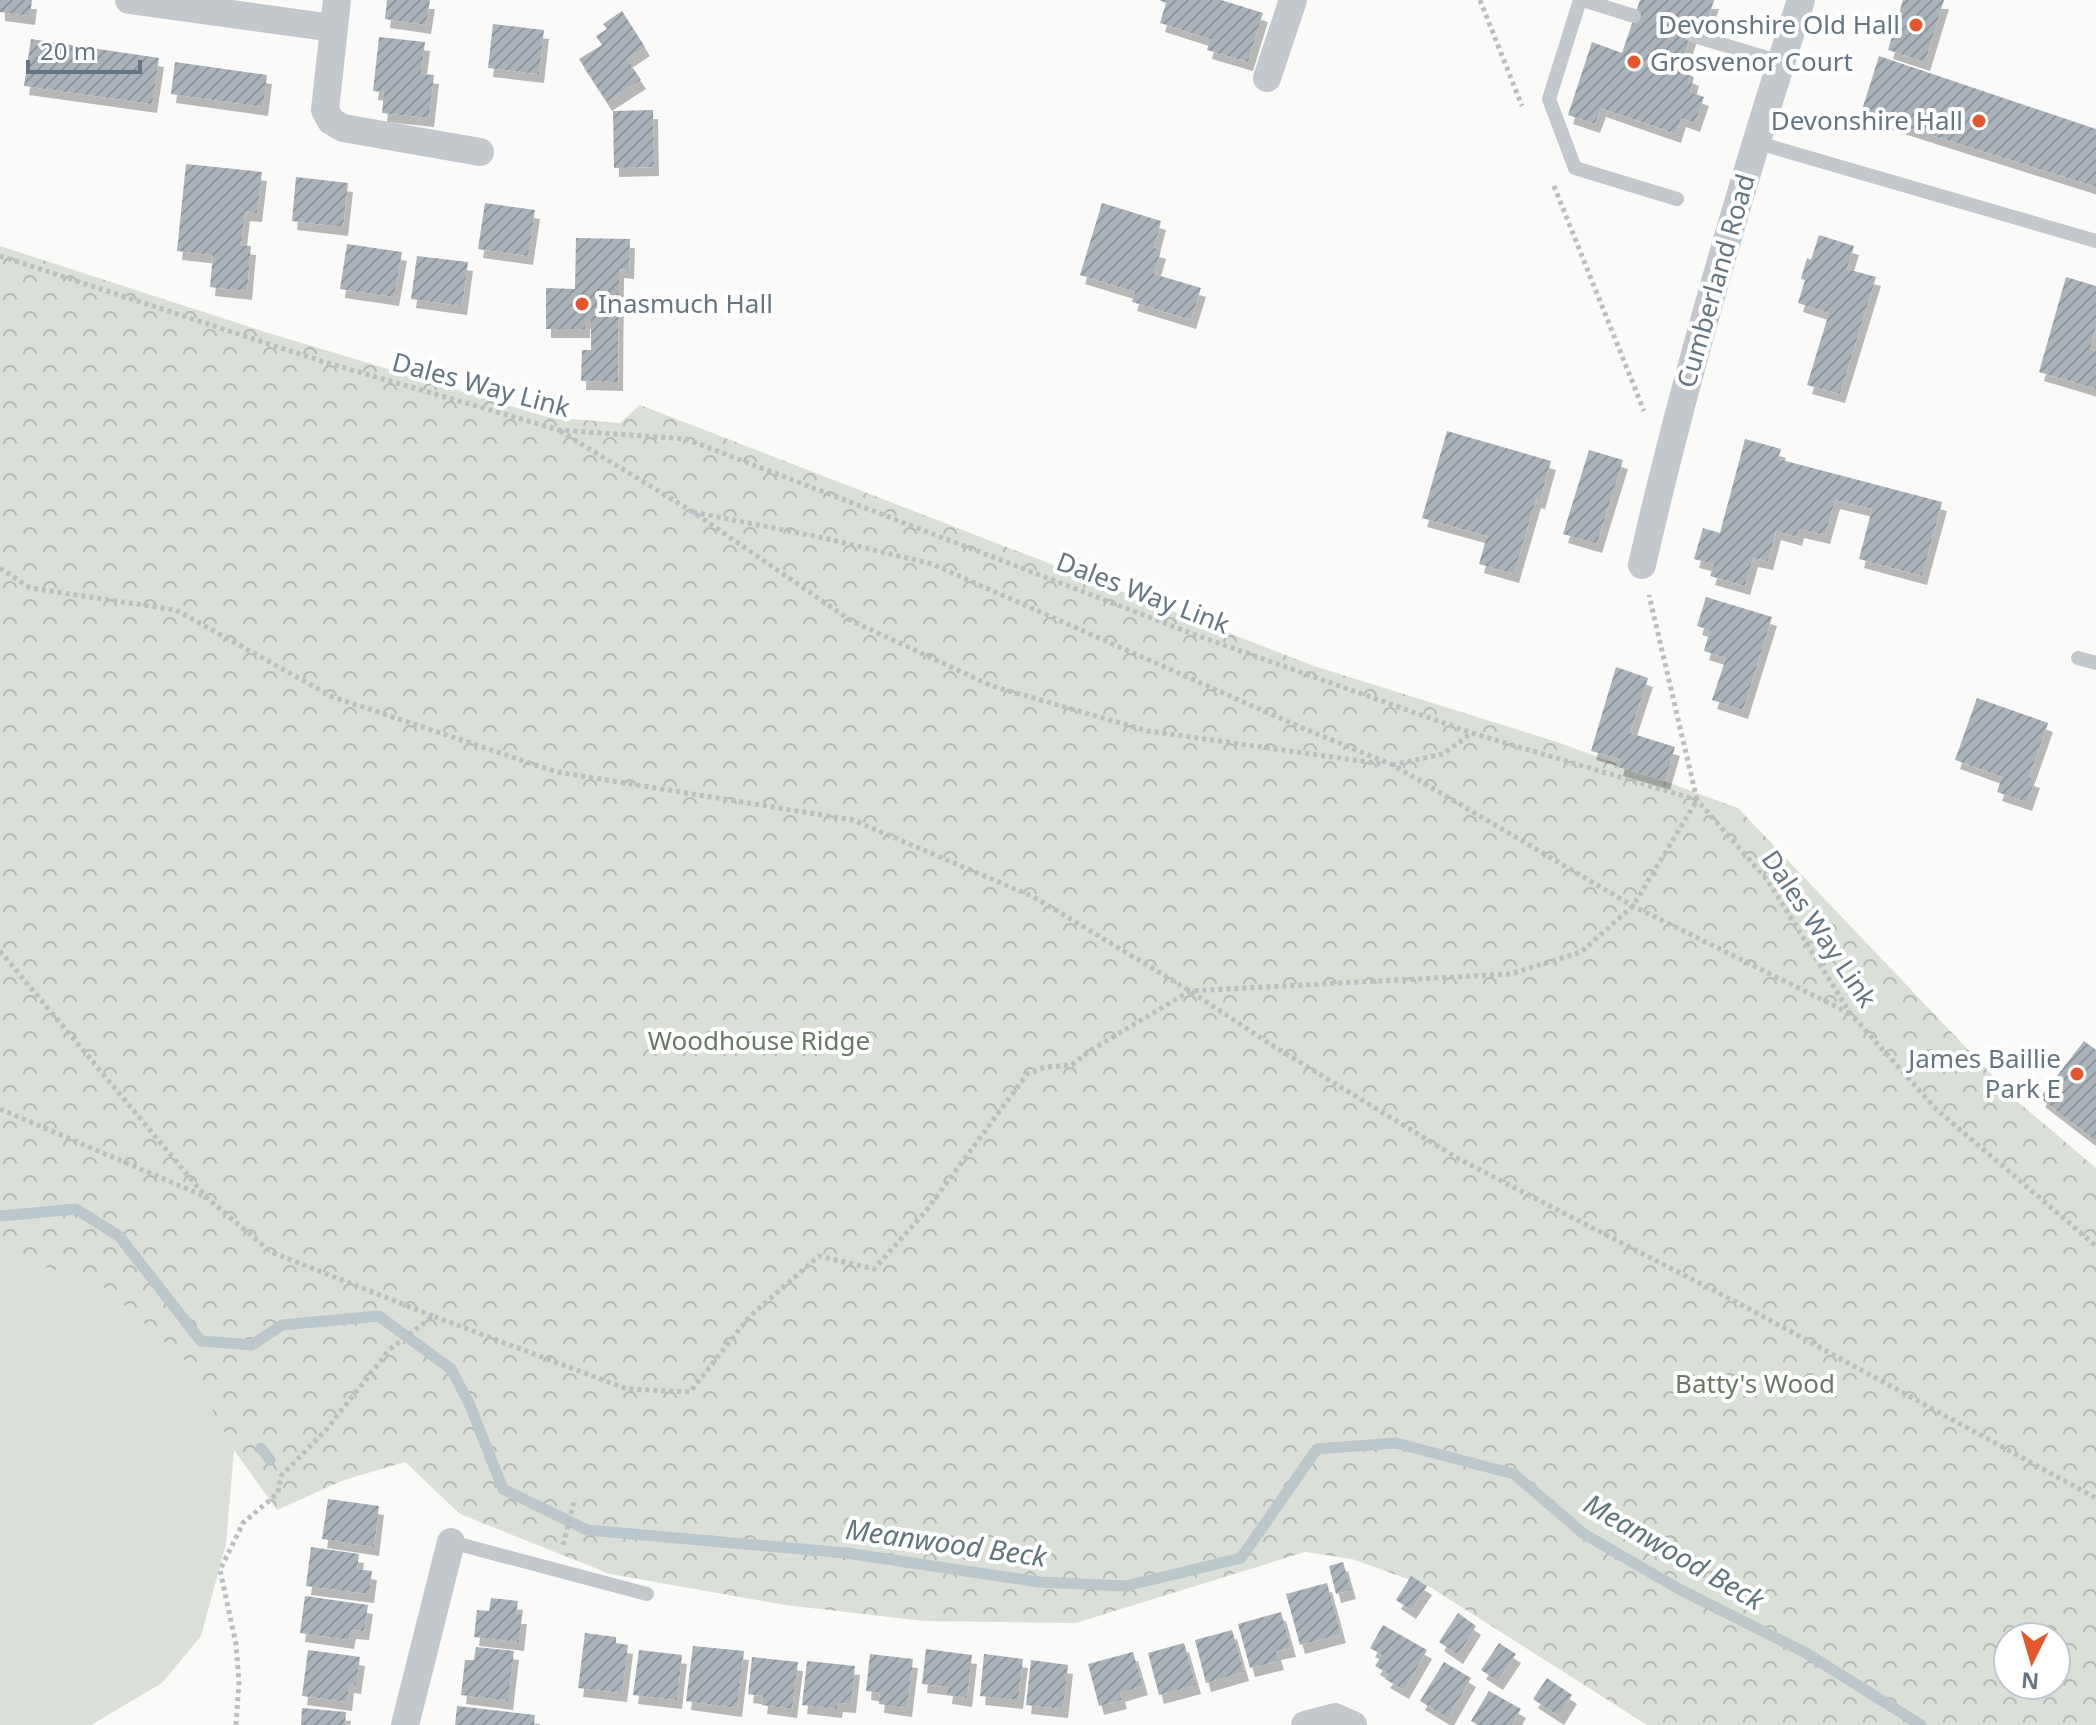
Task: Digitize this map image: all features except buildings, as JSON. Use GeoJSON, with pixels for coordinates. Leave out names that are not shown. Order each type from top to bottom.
{"type":"FeatureCollection","features":[{"type":"Feature","properties":{"kind":"street"},"geometry":{"type":"LineString","coordinates":[[129,0],[333,28]]}},
{"type":"Feature","properties":{"kind":"street"},"geometry":{"type":"LineString","coordinates":[[337,0],[325,110],[331,121],[343,128],[480,152]]}},
{"type":"Feature","properties":{"kind":"street"},"geometry":{"type":"LineString","coordinates":[[1267,78],[1293,0]]}},
{"type":"Feature","properties":{"kind":"street","name":"Cumberland Road"},"geometry":{"type":"LineString","coordinates":[[1642,565],[1665,464],[1755,142],[1801,0]]}},
{"type":"Feature","properties":{"kind":"street"},"geometry":{"type":"LineString","coordinates":[[405,1725],[451,1542]]}},
{"type":"Feature","properties":{"kind":"street"},"geometry":{"type":"LineString","coordinates":[[1305,1725],[1335,1717],[1353,1725]]}},
{"type":"Feature","properties":{"kind":"lane"},"geometry":{"type":"LineString","coordinates":[[1634,16],[1581,0],[1549,99],[1575,168],[1677,199]]}},
{"type":"Feature","properties":{"kind":"lane"},"geometry":{"type":"LineString","coordinates":[[1691,35],[1781,62]]}},
{"type":"Feature","properties":{"kind":"lane"},"geometry":{"type":"LineString","coordinates":[[1755,142],[2096,241]]}},
{"type":"Feature","properties":{"kind":"lane"},"geometry":{"type":"LineString","coordinates":[[2078,658],[2096,663]]}},
{"type":"Feature","properties":{"kind":"lane"},"geometry":{"type":"LineString","coordinates":[[451,1542],[647,1594]]}},
{"type":"Feature","properties":{"kind":"path"},"geometry":{"type":"LineString","coordinates":[[1480,0],[1526,116]]}},
{"type":"Feature","properties":{"kind":"path"},"geometry":{"type":"LineString","coordinates":[[1549,174],[1665,464]]}},
{"type":"Feature","properties":{"kind":"path","name":"Dales Way Link"},"geometry":{"type":"LineString","coordinates":[[0,256],[321,361],[559,430],[686,439],[1193,634],[1472,733],[1697,800],[1768,881],[1850,1013],[1936,1109],[2096,1246]]}},
{"type":"Feature","properties":{"kind":"path"},"geometry":{"type":"LineString","coordinates":[[559,430],[693,512],[850,620],[992,686],[1148,731],[1393,765],[1443,754],[1472,733]]}},
{"type":"Feature","properties":{"kind":"path"},"geometry":{"type":"LineString","coordinates":[[693,512],[824,538],[932,564],[1286,721],[1393,765],[1633,906],[1850,1013]]}},
{"type":"Feature","properties":{"kind":"path"},"geometry":{"type":"LineString","coordinates":[[0,951],[206,1197],[271,1252],[627,1389],[690,1392],[750,1316],[819,1256],[874,1269],[926,1211],[1027,1074],[1045,1067],[1072,1065],[1091,1050],[1190,991],[1510,974],[1581,952],[1633,906],[1697,800],[1642,565]]}},
{"type":"Feature","properties":{"kind":"path"},"geometry":{"type":"LineString","coordinates":[[0,568],[30,588],[176,610],[333,697],[557,772],[853,820],[1034,897],[1459,1159],[1742,1305],[2096,1498]]}},
{"type":"Feature","properties":{"kind":"path"},"geometry":{"type":"LineString","coordinates":[[0,1109],[206,1197]]}},
{"type":"Feature","properties":{"kind":"path"},"geometry":{"type":"LineString","coordinates":[[236,1725],[239,1682],[236,1644],[220,1570],[243,1523],[278,1493],[281,1476],[326,1430],[393,1347],[433,1316]]}},
{"type":"Feature","properties":{"kind":"path"},"geometry":{"type":"LineString","coordinates":[[563,1545],[575,1498]]}},
{"type":"Feature","properties":{"kind":"green space","name":"Woodhouse Ridge"},"geometry":{"type":"Polygon","coordinates":[[[0,246],[262,331],[547,417],[620,423],[640,405],[1314,666],[1557,742],[1738,808],[2017,1101],[2096,1168],[2096,1725],[1647,1725],[1430,1587],[1352,1559],[1305,1552],[1076,1623],[924,1621],[785,1605],[610,1574],[460,1514],[405,1462],[344,1480],[277,1510],[234,1450],[186,1361],[99,1283],[0,1254],[0,246]]]}},
{"type":"Feature","properties":{"kind":"green space"},"geometry":{"type":"Polygon","coordinates":[[[0,1254],[99,1282],[187,1361],[234,1450],[226,1544],[201,1636],[162,1683],[91,1725],[0,1725],[0,1254]]]}},
{"type":"Feature","properties":{"kind":"waterway","name":"Meanwood Beck"},"geometry":{"type":"LineString","coordinates":[[0,1216],[76,1209],[119,1236],[201,1341],[252,1345],[282,1325],[379,1316],[451,1369],[469,1403],[503,1489],[587,1530],[846,1553],[1039,1582],[1126,1586],[1241,1558],[1317,1449],[1396,1443],[1514,1474],[1584,1534],[1679,1589],[1806,1653],[1921,1725]]}},
{"type":"Feature","properties":{"kind":"waterway"},"geometry":{"type":"LineString","coordinates":[[261,1448],[270,1460]]}},
{"type":"Feature","properties":{"kind":"place","name":"Devonshire Old Hall"},"geometry":{"type":"Point","coordinates":[1916,25]}},
{"type":"Feature","properties":{"kind":"place","name":"Grosvenor Court"},"geometry":{"type":"Point","coordinates":[1634,62]}},
{"type":"Feature","properties":{"kind":"place","name":"Devonshire Hall"},"geometry":{"type":"Point","coordinates":[1979,121]}},
{"type":"Feature","properties":{"kind":"place","name":"Inasmuch Hall"},"geometry":{"type":"Point","coordinates":[582,304]}},
{"type":"Feature","properties":{"kind":"place","name":"James Baillie Park E"},"geometry":{"type":"Point","coordinates":[2077,1074]}},
{"type":"Feature","properties":{"kind":"park label","name":"Batty's Wood"},"geometry":{"type":"Point","coordinates":[1755,1384]}}]}
